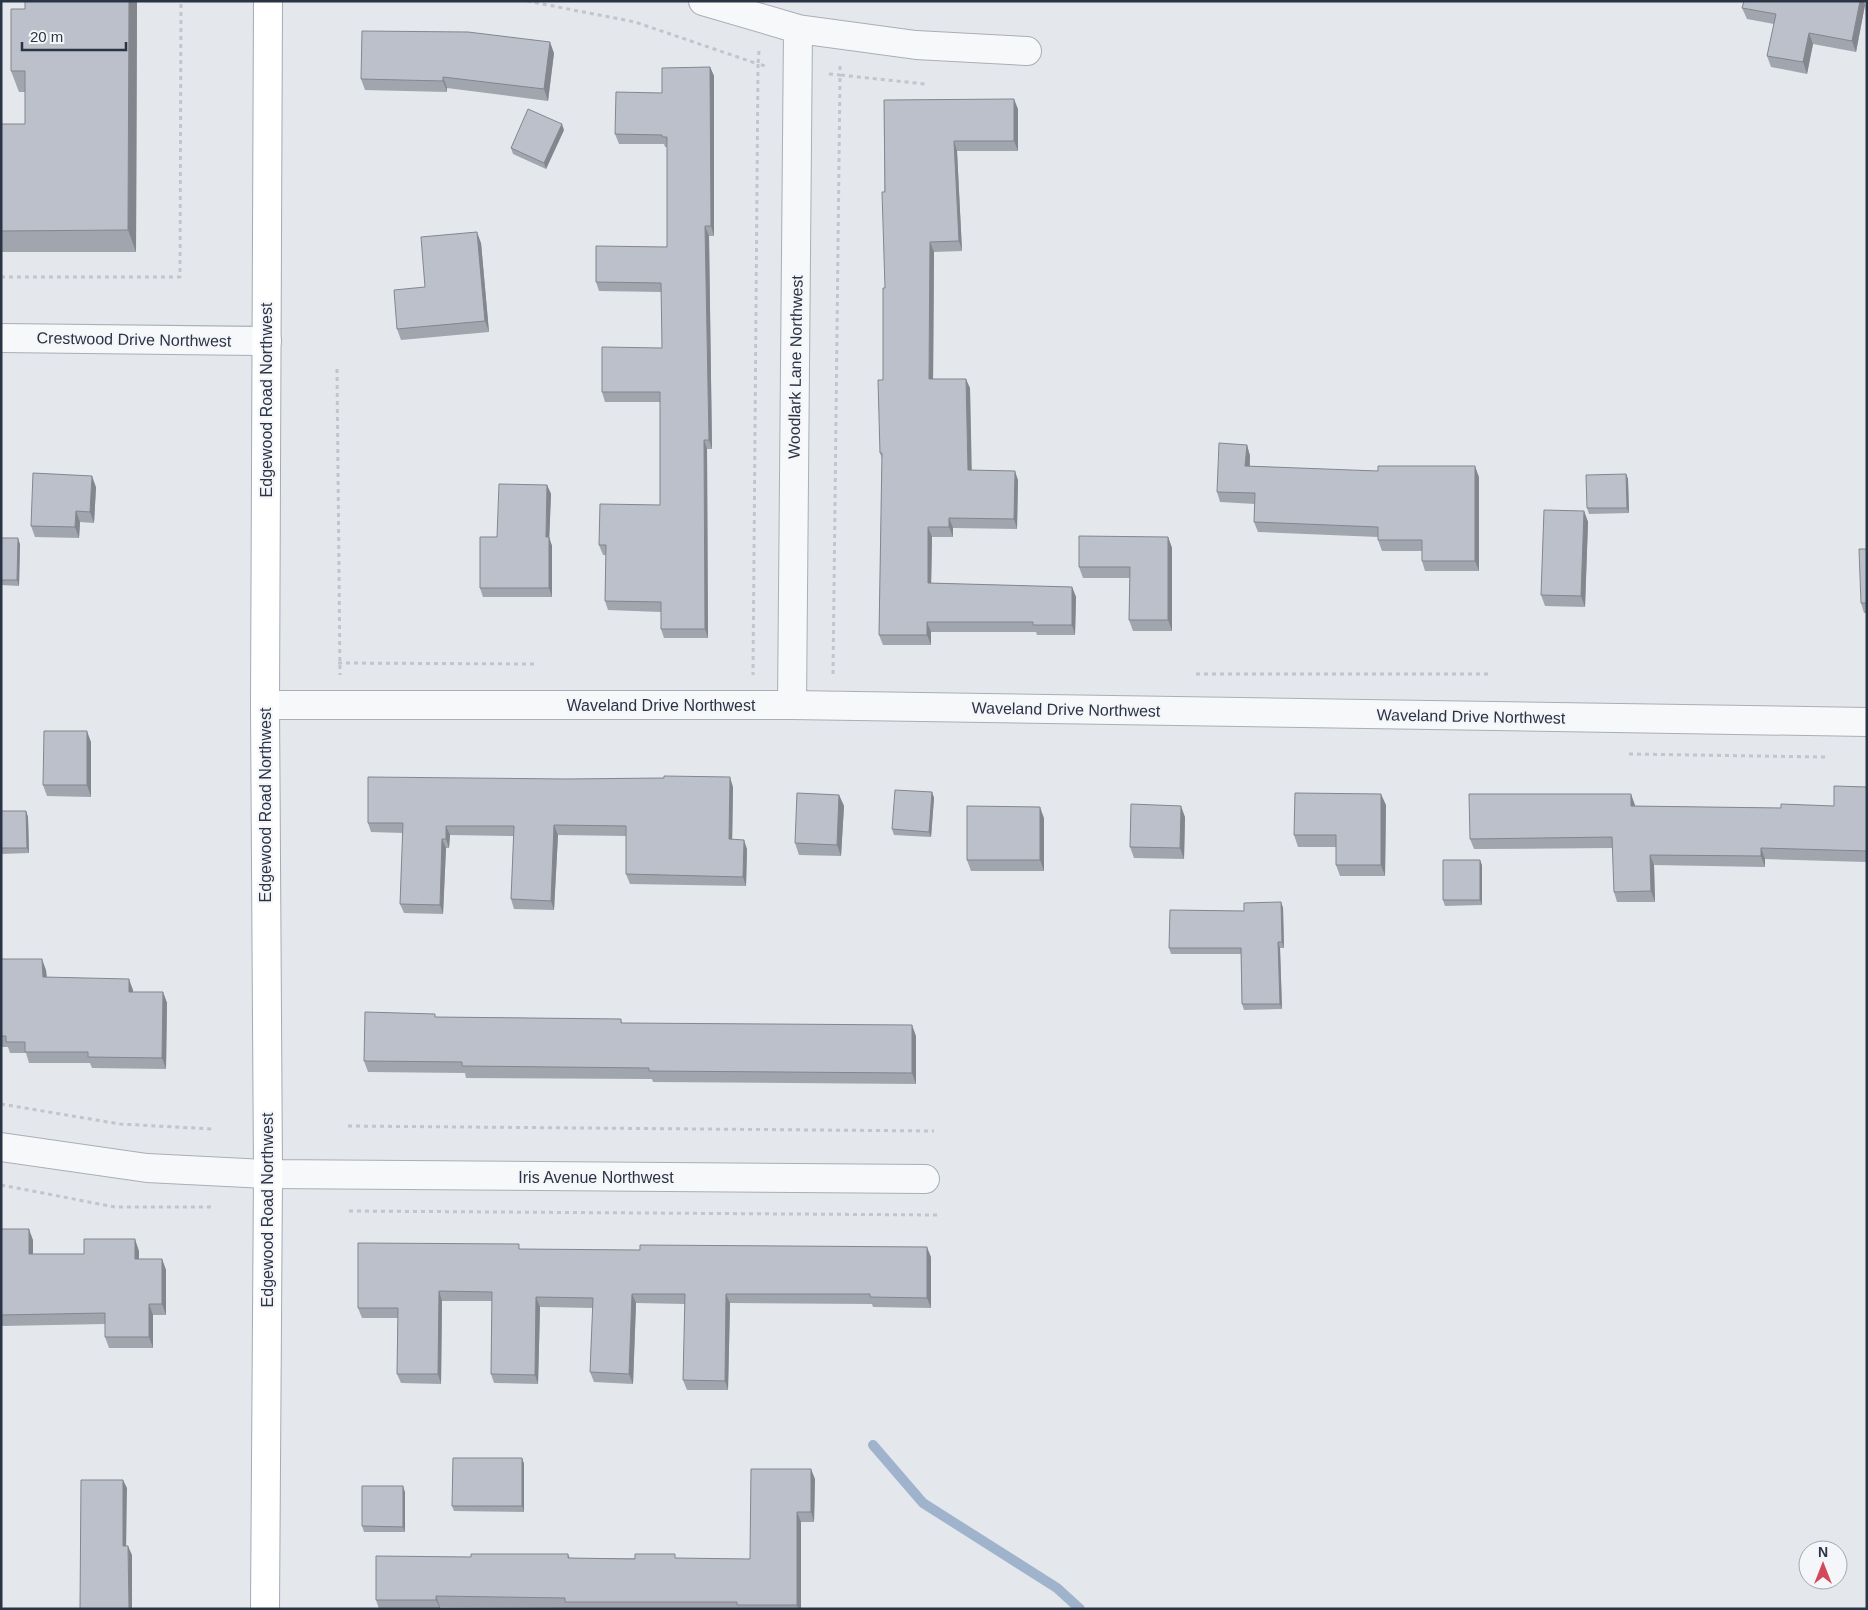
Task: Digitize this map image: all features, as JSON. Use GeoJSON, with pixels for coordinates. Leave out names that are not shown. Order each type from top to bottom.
{"type":"FeatureCollection","features":[{"type":"Feature","properties":{"kind":"main road","name":"Edgewood Road Northwest"},"geometry":{"type":"LineString","coordinates":[[266,1609],[268,1174],[265,705],[268,1]]}},
{"type":"Feature","properties":{"kind":"street"},"geometry":{"type":"LineString","coordinates":[[703,1],[798,29],[916,45],[1028,51]]}},
{"type":"Feature","properties":{"kind":"street","name":"Woodlark Lane Northwest"},"geometry":{"type":"LineString","coordinates":[[792,705],[798,29]]}},
{"type":"Feature","properties":{"kind":"street","name":"Crestwood Drive Northwest"},"geometry":{"type":"LineString","coordinates":[[1,338],[267,341]]}},
{"type":"Feature","properties":{"kind":"street","name":"Waveland Drive Northwest"},"geometry":{"type":"LineString","coordinates":[[265,705],[792,705],[1867,722]]}},
{"type":"Feature","properties":{"kind":"street","name":"Iris Avenue Northwest"},"geometry":{"type":"LineString","coordinates":[[1,1147],[147,1168],[268,1174],[924,1179]]}},
{"type":"Feature","properties":{"kind":"path"},"geometry":{"type":"LineString","coordinates":[[1,276],[180,277],[181,1]]}},
{"type":"Feature","properties":{"kind":"path"},"geometry":{"type":"LineString","coordinates":[[528,1],[635,22],[758,64],[753,705]]}},
{"type":"Feature","properties":{"kind":"path"},"geometry":{"type":"LineString","coordinates":[[833,706],[840,75],[925,84]]}},
{"type":"Feature","properties":{"kind":"path"},"geometry":{"type":"LineString","coordinates":[[337,369],[338,663],[346,705]]}},
{"type":"Feature","properties":{"kind":"path"},"geometry":{"type":"LineString","coordinates":[[338,663],[534,664]]}},
{"type":"Feature","properties":{"kind":"path"},"geometry":{"type":"LineString","coordinates":[[1196,674],[1491,674]]}},
{"type":"Feature","properties":{"kind":"path"},"geometry":{"type":"LineString","coordinates":[[1630,754],[1825,757]]}},
{"type":"Feature","properties":{"kind":"path"},"geometry":{"type":"LineString","coordinates":[[1,1104],[120,1124],[212,1129]]}},
{"type":"Feature","properties":{"kind":"path"},"geometry":{"type":"LineString","coordinates":[[348,1126],[934,1131]]}},
{"type":"Feature","properties":{"kind":"path"},"geometry":{"type":"LineString","coordinates":[[1,1185],[115,1207],[212,1207]]}},
{"type":"Feature","properties":{"kind":"path"},"geometry":{"type":"LineString","coordinates":[[349,1211],[938,1216]]}},
{"type":"Feature","properties":{"kind":"building"},"geometry":{"type":"Polygon","coordinates":[[[25,1],[129,1],[128,230],[1,231],[1,124],[25,124],[25,71],[11,71],[11,9],[25,9],[25,1]]]}},
{"type":"Feature","properties":{"kind":"building"},"geometry":{"type":"Polygon","coordinates":[[[1744,1],[1860,1],[1852,41],[1809,33],[1803,62],[1767,56],[1776,14],[1742,8],[1744,1]]]}},
{"type":"Feature","properties":{"kind":"building"},"geometry":{"type":"Polygon","coordinates":[[[362,31],[468,32],[550,42],[544,89],[443,77],[443,81],[361,79],[362,31]]]}},
{"type":"Feature","properties":{"kind":"building"},"geometry":{"type":"Polygon","coordinates":[[[710,67],[711,226],[705,226],[709,440],[704,440],[705,629],[661,629],[661,602],[605,601],[606,545],[599,545],[600,504],[660,505],[660,392],[602,392],[602,347],[662,348],[661,283],[596,282],[596,246],[667,247],[667,137],[662,137],[662,135],[615,134],[616,92],[662,93],[662,68],[710,67]]]}},
{"type":"Feature","properties":{"kind":"building"},"geometry":{"type":"Polygon","coordinates":[[[1014,99],[1014,141],[954,141],[959,241],[930,242],[929,379],[966,379],[968,470],[1015,471],[1014,519],[949,518],[949,527],[928,527],[928,583],[1072,587],[1072,625],[1033,625],[1033,622],[927,622],[927,635],[879,635],[882,453],[880,453],[878,380],[883,380],[883,288],[885,288],[882,192],[885,192],[884,100],[1014,99]]]}},
{"type":"Feature","properties":{"kind":"building"},"geometry":{"type":"Polygon","coordinates":[[[528,109],[562,124],[544,163],[511,148],[528,109]]]}},
{"type":"Feature","properties":{"kind":"building"},"geometry":{"type":"Polygon","coordinates":[[[477,232],[485,321],[397,329],[394,290],[425,287],[421,237],[477,232]]]}},
{"type":"Feature","properties":{"kind":"building"},"geometry":{"type":"Polygon","coordinates":[[[1219,443],[1247,445],[1245,466],[1378,471],[1378,466],[1475,466],[1475,561],[1422,561],[1422,540],[1378,540],[1378,527],[1254,522],[1255,493],[1217,492],[1219,443]]]}},
{"type":"Feature","properties":{"kind":"building"},"geometry":{"type":"Polygon","coordinates":[[[33,473],[92,476],[90,512],[76,511],[75,527],[31,526],[33,473]]]}},
{"type":"Feature","properties":{"kind":"building"},"geometry":{"type":"Polygon","coordinates":[[[1626,474],[1627,508],[1587,508],[1586,475],[1626,474]]]}},
{"type":"Feature","properties":{"kind":"building"},"geometry":{"type":"Polygon","coordinates":[[[499,484],[547,485],[546,537],[549,537],[549,588],[480,588],[480,537],[497,537],[499,484]]]}},
{"type":"Feature","properties":{"kind":"building"},"geometry":{"type":"Polygon","coordinates":[[[1544,510],[1584,511],[1581,596],[1541,595],[1544,510]]]}},
{"type":"Feature","properties":{"kind":"building"},"geometry":{"type":"Polygon","coordinates":[[[1079,536],[1168,537],[1168,620],[1129,620],[1130,567],[1079,567],[1079,536]]]}},
{"type":"Feature","properties":{"kind":"building"},"geometry":{"type":"Polygon","coordinates":[[[1,538],[18,538],[17,580],[1,580],[1,538]]]}},
{"type":"Feature","properties":{"kind":"building"},"geometry":{"type":"Polygon","coordinates":[[[1859,549],[1867,549],[1867,603],[1861,603],[1859,549]]]}},
{"type":"Feature","properties":{"kind":"building"},"geometry":{"type":"Polygon","coordinates":[[[44,731],[87,731],[87,785],[43,785],[44,731]]]}},
{"type":"Feature","properties":{"kind":"building"},"geometry":{"type":"Polygon","coordinates":[[[664,776],[730,777],[729,839],[744,840],[743,877],[626,874],[626,826],[554,825],[551,901],[511,899],[514,826],[446,826],[446,839],[442,839],[440,905],[400,904],[403,823],[368,823],[368,777],[566,779],[664,778],[664,776]]]}},
{"type":"Feature","properties":{"kind":"building"},"geometry":{"type":"Polygon","coordinates":[[[1834,786],[1867,787],[1867,851],[1761,848],[1761,856],[1650,855],[1651,891],[1614,892],[1612,837],[1470,839],[1469,794],[1631,794],[1631,806],[1781,808],[1781,804],[1834,806],[1834,786]]]}},
{"type":"Feature","properties":{"kind":"building"},"geometry":{"type":"Polygon","coordinates":[[[895,790],[932,792],[929,832],[892,829],[895,790]]]}},
{"type":"Feature","properties":{"kind":"building"},"geometry":{"type":"Polygon","coordinates":[[[797,793],[839,795],[837,845],[795,843],[797,793]]]}},
{"type":"Feature","properties":{"kind":"building"},"geometry":{"type":"Polygon","coordinates":[[[1295,793],[1381,794],[1381,865],[1336,865],[1336,835],[1294,835],[1295,793]]]}},
{"type":"Feature","properties":{"kind":"building"},"geometry":{"type":"Polygon","coordinates":[[[1131,804],[1181,806],[1180,848],[1130,847],[1131,804]]]}},
{"type":"Feature","properties":{"kind":"building"},"geometry":{"type":"Polygon","coordinates":[[[967,806],[1040,807],[1040,860],[967,860],[967,806]]]}},
{"type":"Feature","properties":{"kind":"building"},"geometry":{"type":"Polygon","coordinates":[[[1,811],[26,811],[27,848],[1,848],[1,811]]]}},
{"type":"Feature","properties":{"kind":"building"},"geometry":{"type":"Polygon","coordinates":[[[1443,860],[1480,860],[1480,900],[1443,900],[1443,860]]]}},
{"type":"Feature","properties":{"kind":"building"},"geometry":{"type":"Polygon","coordinates":[[[1281,902],[1282,942],[1278,942],[1280,1004],[1242,1004],[1241,948],[1169,948],[1170,910],[1244,911],[1244,903],[1281,902]]]}},
{"type":"Feature","properties":{"kind":"building"},"geometry":{"type":"Polygon","coordinates":[[[1,959],[42,959],[43,977],[129,979],[129,992],[163,992],[162,1058],[88,1057],[88,1052],[25,1052],[25,1042],[6,1042],[6,1036],[1,1036],[1,959]]]}},
{"type":"Feature","properties":{"kind":"building"},"geometry":{"type":"Polygon","coordinates":[[[365,1012],[435,1014],[435,1017],[621,1019],[621,1023],[912,1025],[912,1073],[649,1071],[649,1068],[462,1066],[462,1062],[364,1061],[365,1012]]]}},
{"type":"Feature","properties":{"kind":"building"},"geometry":{"type":"Polygon","coordinates":[[[1,1229],[29,1229],[29,1254],[84,1254],[84,1239],[135,1239],[135,1259],[162,1259],[162,1304],[149,1304],[149,1337],[105,1337],[105,1313],[1,1315],[1,1229]]]}},
{"type":"Feature","properties":{"kind":"building"},"geometry":{"type":"Polygon","coordinates":[[[358,1243],[519,1244],[519,1249],[640,1250],[640,1245],[927,1247],[927,1298],[870,1297],[870,1294],[726,1294],[725,1381],[683,1380],[685,1294],[632,1294],[629,1374],[590,1372],[593,1298],[536,1297],[535,1375],[491,1374],[492,1292],[439,1291],[438,1374],[397,1374],[398,1308],[358,1308],[358,1243]]]}},
{"type":"Feature","properties":{"kind":"building"},"geometry":{"type":"Polygon","coordinates":[[[453,1458],[522,1458],[522,1506],[452,1506],[453,1458]]]}},
{"type":"Feature","properties":{"kind":"building"},"geometry":{"type":"Polygon","coordinates":[[[751,1469],[811,1469],[811,1512],[797,1512],[797,1605],[737,1605],[737,1602],[565,1602],[565,1598],[436,1596],[436,1600],[376,1600],[376,1556],[471,1557],[471,1554],[568,1554],[568,1558],[635,1559],[635,1554],[675,1554],[675,1558],[750,1559],[751,1469]]]}},
{"type":"Feature","properties":{"kind":"building"},"geometry":{"type":"Polygon","coordinates":[[[81,1480],[123,1480],[123,1546],[128,1546],[129,1609],[80,1609],[81,1480]]]}},
{"type":"Feature","properties":{"kind":"building"},"geometry":{"type":"Polygon","coordinates":[[[362,1486],[403,1486],[403,1527],[362,1526],[362,1486]]]}},
{"type":"Feature","properties":{"kind":"waterway"},"geometry":{"type":"LineString","coordinates":[[873,1445],[923,1503],[1057,1588],[1080,1609]]}}]}
